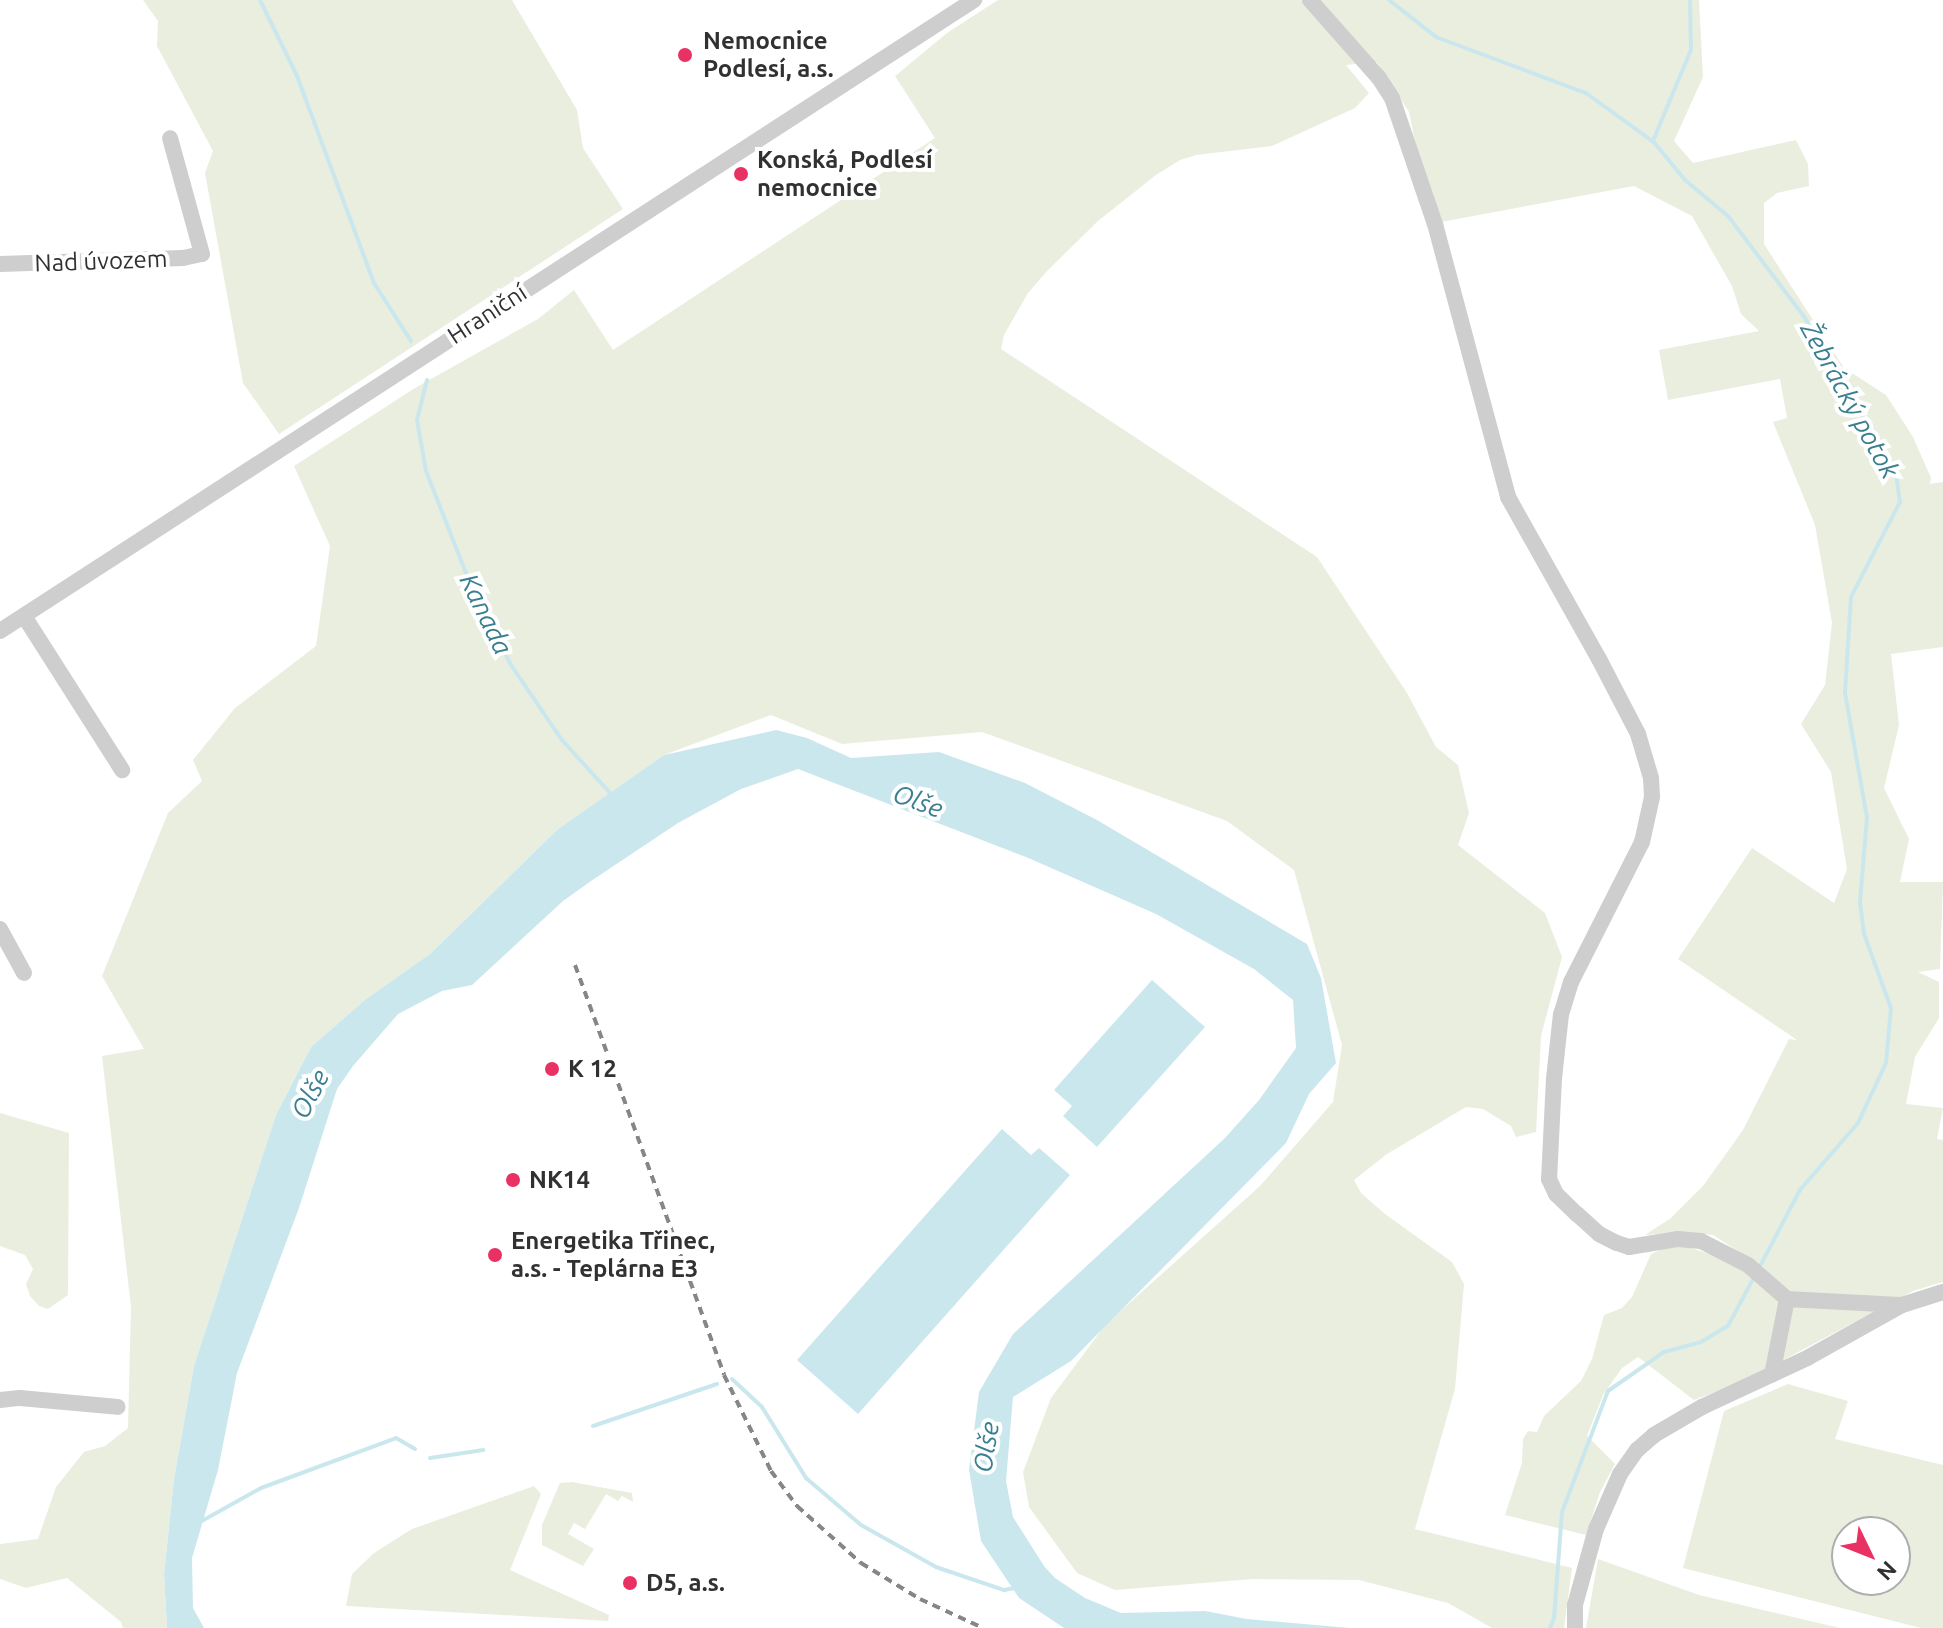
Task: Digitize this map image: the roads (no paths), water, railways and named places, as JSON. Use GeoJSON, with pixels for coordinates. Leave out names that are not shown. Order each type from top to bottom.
{"type":"FeatureCollection","features":[{"type":"Feature","properties":{"kind":"street","name":"Hraniční"},"geometry":{"type":"LineString","coordinates":[[0,631],[974,0]]}},
{"type":"Feature","properties":{"kind":"street"},"geometry":{"type":"LineString","coordinates":[[1310,0],[1379,78],[1392,98],[1435,224],[1508,497],[1626,711],[1651,778],[1652,797],[1642,842],[1577,969],[1561,1014],[1549,1179],[1556,1194],[1577,1214],[1599,1234],[1617,1243],[1629,1247],[1678,1239],[1701,1241],[1748,1265],[1787,1299],[1902,1305]]}},
{"type":"Feature","properties":{"kind":"street","name":"Nad úvozem"},"geometry":{"type":"LineString","coordinates":[[0,264],[183,258],[202,254],[170,138]]}},
{"type":"Feature","properties":{"kind":"street"},"geometry":{"type":"LineString","coordinates":[[24,616],[122,770]]}},
{"type":"Feature","properties":{"kind":"street"},"geometry":{"type":"LineString","coordinates":[[0,929],[24,973]]}},
{"type":"Feature","properties":{"kind":"street"},"geometry":{"type":"LineString","coordinates":[[1575,1628],[1575,1605],[1596,1529],[1620,1474],[1637,1450],[1676,1421],[1772,1375],[1902,1305],[1943,1292]]}},
{"type":"Feature","properties":{"kind":"street"},"geometry":{"type":"LineString","coordinates":[[1772,1375],[1787,1299]]}},
{"type":"Feature","properties":{"kind":"street"},"geometry":{"type":"LineString","coordinates":[[0,1400],[20,1398],[118,1407]]}},
{"type":"Feature","properties":{"kind":"water","name":"Olše"},"geometry":{"type":"Polygon","coordinates":[[[776,730],[807,738],[851,758],[939,752],[1025,783],[1097,820],[1307,944],[1321,978],[1336,1063],[1309,1094],[1286,1143],[1071,1361],[1013,1397],[1006,1481],[1013,1517],[1044,1566],[1055,1578],[1085,1598],[1121,1613],[1205,1611],[1247,1619],[1350,1628],[1064,1628],[1019,1598],[981,1541],[969,1470],[979,1392],[1013,1334],[1225,1138],[1259,1100],[1296,1048],[1293,1000],[1254,969],[1156,914],[1026,857],[798,769],[741,789],[678,823],[591,881],[563,901],[472,985],[442,991],[398,1014],[353,1066],[337,1089],[299,1208],[237,1373],[218,1470],[192,1558],[193,1608],[204,1628],[167,1628],[164,1574],[174,1479],[194,1366],[276,1115],[311,1047],[366,999],[430,954],[558,829],[664,755],[776,730]]]}},
{"type":"Feature","properties":{"kind":"water"},"geometry":{"type":"Polygon","coordinates":[[[1152,980],[1205,1027],[1097,1147],[1063,1116],[1072,1106],[1054,1090],[1152,980]]]}},
{"type":"Feature","properties":{"kind":"water"},"geometry":{"type":"Polygon","coordinates":[[[1002,1129],[1031,1155],[1039,1148],[1070,1175],[858,1414],[797,1360],[1002,1129]]]}},
{"type":"Feature","properties":{"kind":"waterway","name":"Kanada"},"geometry":{"type":"LineString","coordinates":[[260,0],[297,76],[374,283],[411,341]]}},
{"type":"Feature","properties":{"kind":"waterway"},"geometry":{"type":"LineString","coordinates":[[1389,0],[1436,37],[1586,93],[1652,141]]}},
{"type":"Feature","properties":{"kind":"waterway","name":"Žebrácký potok"},"geometry":{"type":"LineString","coordinates":[[1690,0],[1691,50],[1653,141],[1685,180],[1728,216],[1803,315],[1896,474],[1900,502],[1851,597],[1845,693],[1867,818],[1860,902],[1864,934],[1891,1008],[1886,1063],[1858,1123],[1800,1190],[1758,1270]]}},
{"type":"Feature","properties":{"kind":"waterway","name":"Kanada"},"geometry":{"type":"LineString","coordinates":[[427,380],[417,420],[426,471],[473,591],[511,665],[562,740],[611,794]]}},
{"type":"Feature","properties":{"kind":"waterway","name":"Žebrácký potok"},"geometry":{"type":"LineString","coordinates":[[1550,1628],[1554,1618],[1562,1512],[1608,1391],[1664,1352],[1701,1342],[1728,1326],[1754,1277]]}},
{"type":"Feature","properties":{"kind":"waterway"},"geometry":{"type":"LineString","coordinates":[[732,1379],[762,1407],[806,1478],[861,1525],[936,1567],[1004,1590],[1015,1588]]}},
{"type":"Feature","properties":{"kind":"waterway"},"geometry":{"type":"LineString","coordinates":[[593,1426],[717,1384]]}},
{"type":"Feature","properties":{"kind":"waterway"},"geometry":{"type":"LineString","coordinates":[[200,1522],[261,1488],[396,1438],[415,1449]]}},
{"type":"Feature","properties":{"kind":"waterway"},"geometry":{"type":"LineString","coordinates":[[430,1458],[483,1450]]}},
{"type":"Feature","properties":{"kind":"railway"},"geometry":{"type":"LineString","coordinates":[[575,965],[724,1375],[771,1471],[797,1506],[861,1563],[920,1599],[983,1628]]}},
{"type":"Feature","properties":{"kind":"place","name":"Nemocnice Podlesí, a.s."},"geometry":{"type":"Point","coordinates":[685,55]}},
{"type":"Feature","properties":{"kind":"place","name":"Konská, Podlesí nemocnice"},"geometry":{"type":"Point","coordinates":[741,174]}},
{"type":"Feature","properties":{"kind":"place","name":"K 12"},"geometry":{"type":"Point","coordinates":[552,1069]}},
{"type":"Feature","properties":{"kind":"place","name":"NK14"},"geometry":{"type":"Point","coordinates":[513,1180]}},
{"type":"Feature","properties":{"kind":"place","name":"Energetika Třinec, a.s. - Teplárna E3"},"geometry":{"type":"Point","coordinates":[495,1255]}},
{"type":"Feature","properties":{"kind":"place","name":"D5, a.s."},"geometry":{"type":"Point","coordinates":[630,1583]}}]}
